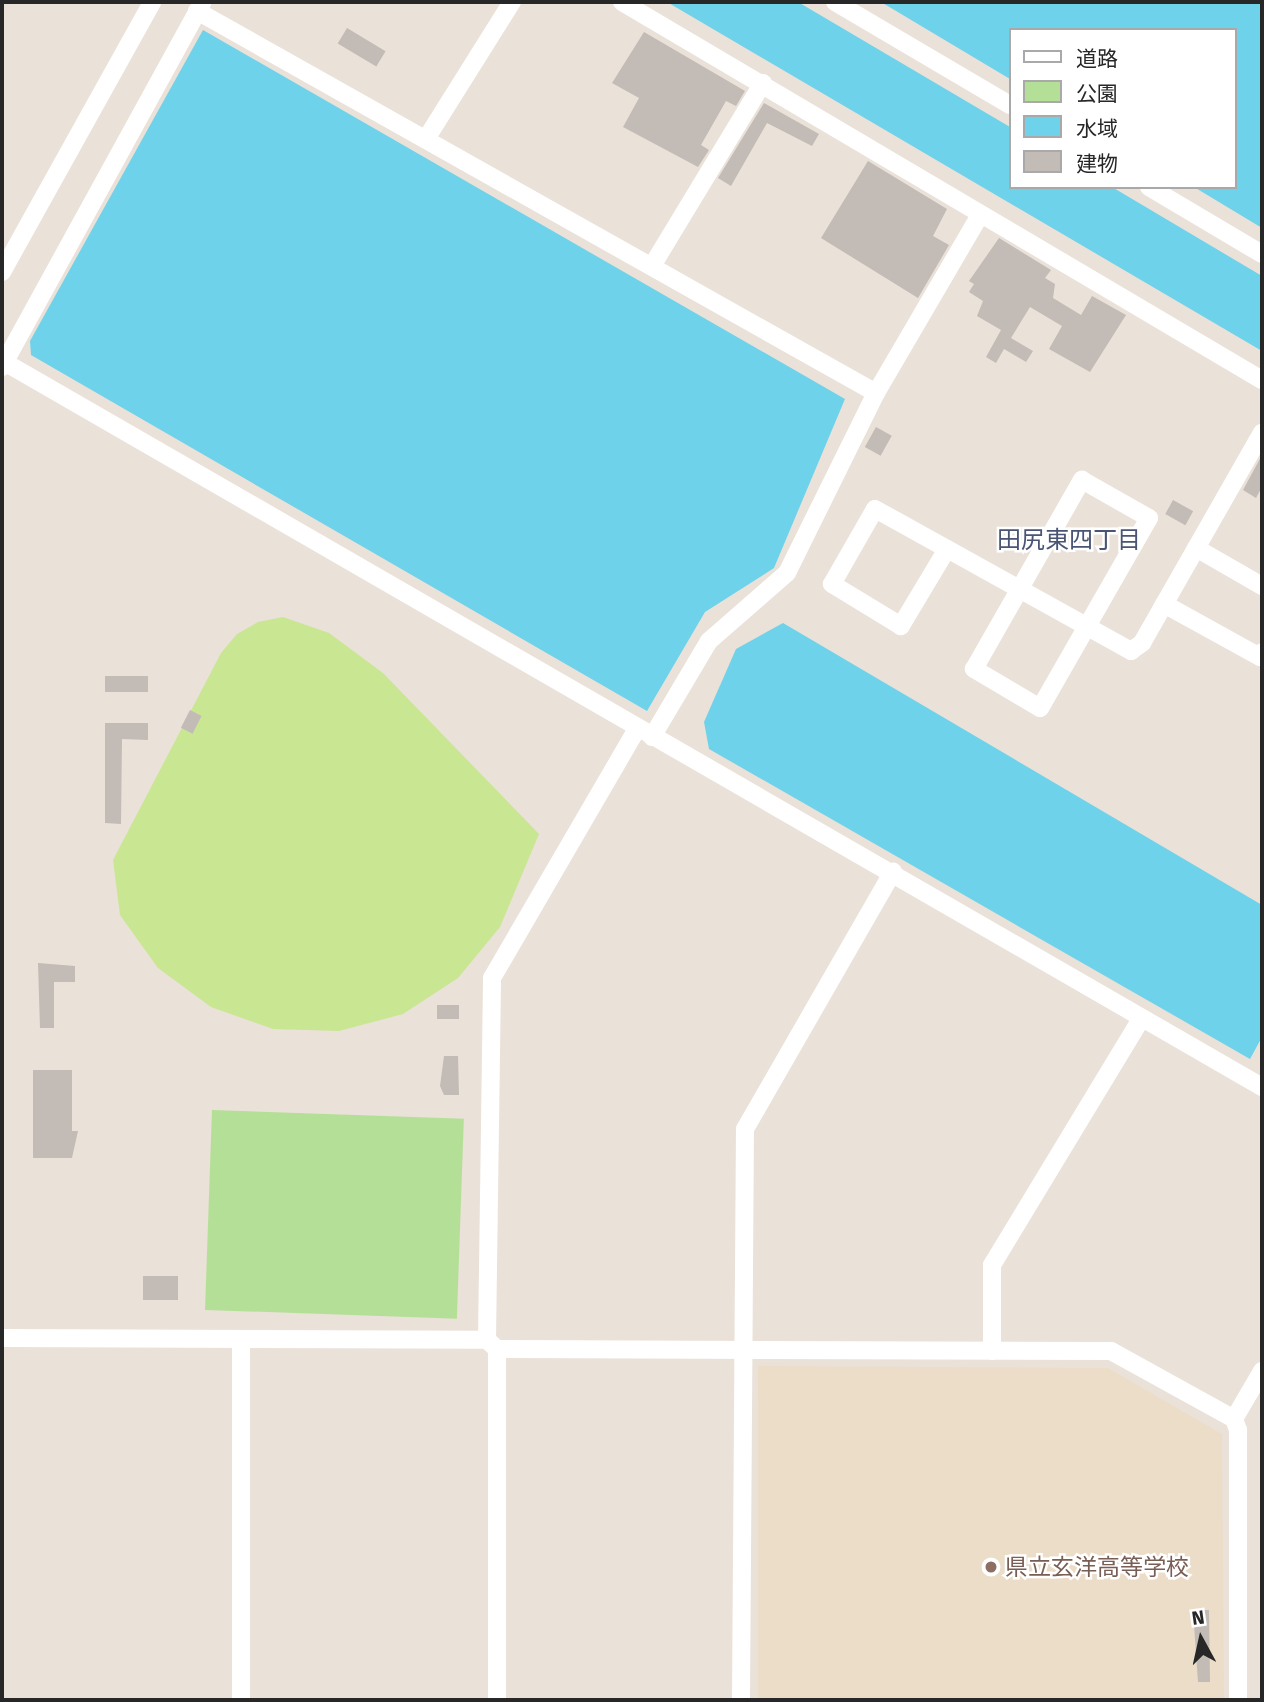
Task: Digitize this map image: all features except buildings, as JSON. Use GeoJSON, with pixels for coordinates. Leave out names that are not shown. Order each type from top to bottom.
{"type":"FeatureCollection","features":[{"type":"Feature","properties":{"kind":"street"},"geometry":{"type":"LineString","coordinates":[[2,272],[152,2]]}},
{"type":"Feature","properties":{"kind":"street"},"geometry":{"type":"LineString","coordinates":[[426,139],[512,2]]}},
{"type":"Feature","properties":{"kind":"street"},"geometry":{"type":"LineString","coordinates":[[622,2],[762,83],[979,217],[1262,380]]}},
{"type":"Feature","properties":{"kind":"street"},"geometry":{"type":"LineString","coordinates":[[835,2],[1009,104]]}},
{"type":"Feature","properties":{"kind":"street"},"geometry":{"type":"LineString","coordinates":[[876,393],[426,139],[200,7],[4,365],[645,733],[893,872],[1140,1021],[1262,1087]]}},
{"type":"Feature","properties":{"kind":"street"},"geometry":{"type":"LineString","coordinates":[[652,267],[762,83]]}},
{"type":"Feature","properties":{"kind":"street"},"geometry":{"type":"LineString","coordinates":[[1152,189],[1262,254]]}},
{"type":"Feature","properties":{"kind":"street"},"geometry":{"type":"LineString","coordinates":[[497,1700],[492,1345],[492,978],[645,733],[709,640],[787,573],[876,393],[979,217]]}},
{"type":"Feature","properties":{"kind":"street"},"geometry":{"type":"LineString","coordinates":[[947,549],[901,626],[832,584],[875,509],[1131,651],[1164,604],[1262,433]]}},
{"type":"Feature","properties":{"kind":"street"},"geometry":{"type":"LineString","coordinates":[[1082,481],[1149,518],[1040,708],[974,669],[1020,589],[1082,481]]}},
{"type":"Feature","properties":{"kind":"street"},"geometry":{"type":"LineString","coordinates":[[1196,548],[1262,586]]}},
{"type":"Feature","properties":{"kind":"street"},"geometry":{"type":"LineString","coordinates":[[1164,604],[1260,657],[1262,653]]}},
{"type":"Feature","properties":{"kind":"street"},"geometry":{"type":"LineString","coordinates":[[741,1700],[745,1129],[893,872]]}},
{"type":"Feature","properties":{"kind":"street"},"geometry":{"type":"LineString","coordinates":[[992,1351],[992,1265],[1140,1021]]}},
{"type":"Feature","properties":{"kind":"street"},"geometry":{"type":"LineString","coordinates":[[2,1338],[241,1339],[742,1350],[1111,1351],[1234,1419],[1238,1430],[1238,1700]]}},
{"type":"Feature","properties":{"kind":"street"},"geometry":{"type":"LineString","coordinates":[[241,1339],[241,1700]]}},
{"type":"Feature","properties":{"kind":"street"},"geometry":{"type":"LineString","coordinates":[[1234,1419],[1262,1371]]}},
{"type":"Feature","properties":{"kind":"shaded area","name":"県立玄洋高等学校"},"geometry":{"type":"Polygon","coordinates":[[[758,1366],[1108,1368],[1222,1434],[1224,1700],[758,1700],[758,1366]]]}},
{"type":"Feature","properties":{"kind":"green space"},"geometry":{"type":"Polygon","coordinates":[[[283,617],[329,633],[383,673],[539,834],[500,927],[458,978],[403,1014],[339,1031],[273,1029],[211,1007],[158,968],[120,915],[113,860],[221,653],[237,634],[258,622],[283,617]]]}},
{"type":"Feature","properties":{"kind":"green space"},"geometry":{"type":"Polygon","coordinates":[[[212,1110],[464,1119],[457,1319],[205,1310],[212,1110]]]}},
{"type":"Feature","properties":{"kind":"water"},"geometry":{"type":"Polygon","coordinates":[[[667,2],[798,2],[1009,126],[1009,189],[1115,189],[1262,276],[1262,351],[667,2]]]}},
{"type":"Feature","properties":{"kind":"water"},"geometry":{"type":"Polygon","coordinates":[[[881,2],[1262,2],[1262,228],[1197,189],[1236,189],[1236,28],[1009,28],[1009,78],[881,2]]]}},
{"type":"Feature","properties":{"kind":"water"},"geometry":{"type":"Polygon","coordinates":[[[203,30],[845,399],[774,568],[705,612],[647,711],[31,355],[30,341],[203,30]]]}},
{"type":"Feature","properties":{"kind":"water"},"geometry":{"type":"Polygon","coordinates":[[[783,623],[1262,905],[1262,1037],[1250,1059],[709,749],[704,722],[736,649],[783,623]]]}},
{"type":"Feature","properties":{"kind":"place","name":"県立玄洋高等学校"},"geometry":{"type":"Point","coordinates":[991,1567]}},
{"type":"Feature","properties":{"kind":"district","name":"田尻東四丁目"},"geometry":{"type":"Point","coordinates":[1069,541]}}]}
